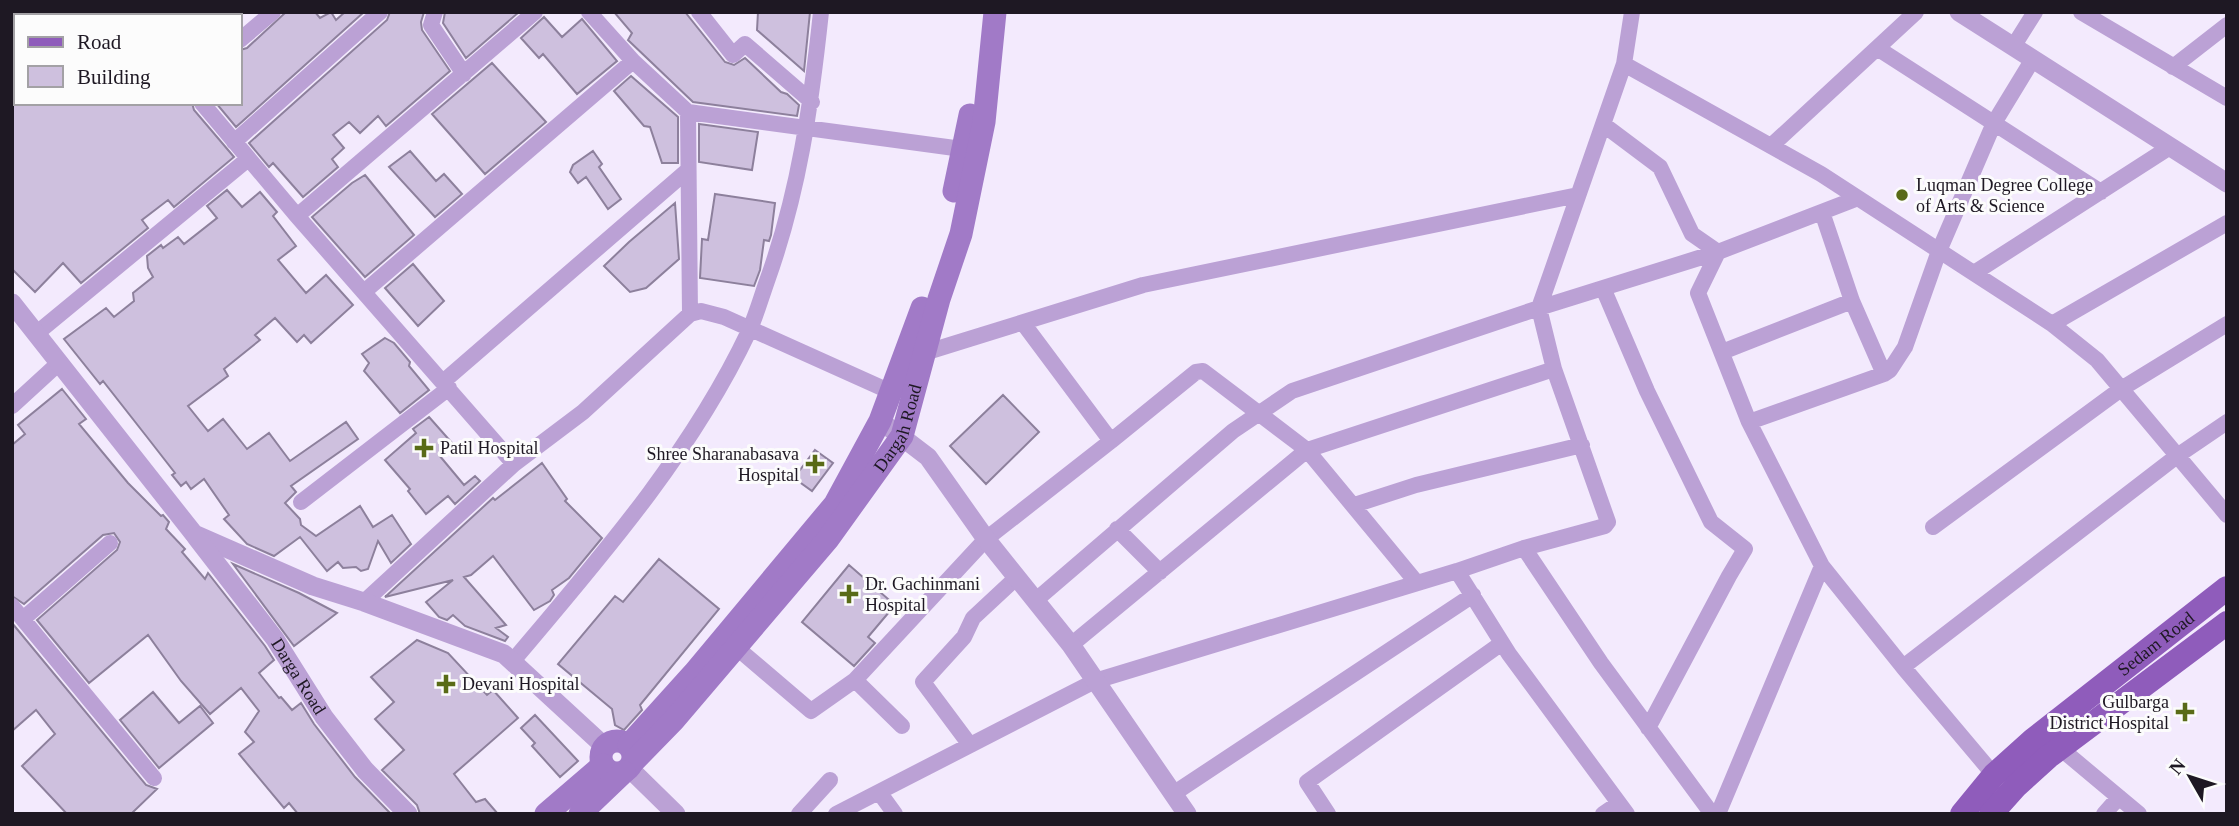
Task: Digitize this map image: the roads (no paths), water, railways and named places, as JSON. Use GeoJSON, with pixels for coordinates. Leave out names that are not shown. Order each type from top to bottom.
{"type":"FeatureCollection","features":[{"type":"Feature","properties":{"kind":"main road","name":"Dargah Road"},"geometry":{"type":"LineString","coordinates":[[580,814],[620,760],[835,504],[880,421],[909,346],[946,235],[972,104],[982,12]]}},
{"type":"Feature","properties":{"kind":"main road","name":"Dargah Road"},"geometry":{"type":"LineString","coordinates":[[546,814],[674,721],[828,539],[902,436],[961,234],[984,122],[995,12]]}},
{"type":"Feature","properties":{"kind":"main road","name":"Sedam Road"},"geometry":{"type":"LineString","coordinates":[[1962,814],[1994,775],[2033,740],[2227,588]]}},
{"type":"Feature","properties":{"kind":"main road","name":"Sedam Road"},"geometry":{"type":"LineString","coordinates":[[1991,814],[2031,771],[2227,623]]}},
{"type":"Feature","properties":{"kind":"street"},"geometry":{"type":"LineString","coordinates":[[242,38],[273,12]]}},
{"type":"Feature","properties":{"kind":"street"},"geometry":{"type":"LineString","coordinates":[[234,142],[380,12]]}},
{"type":"Feature","properties":{"kind":"street"},"geometry":{"type":"LineString","coordinates":[[435,12],[431,24],[464,74]]}},
{"type":"Feature","properties":{"kind":"street"},"geometry":{"type":"LineString","coordinates":[[297,216],[535,12]]}},
{"type":"Feature","properties":{"kind":"street"},"geometry":{"type":"LineString","coordinates":[[589,12],[633,61],[688,112],[962,149]]}},
{"type":"Feature","properties":{"kind":"street"},"geometry":{"type":"LineString","coordinates":[[699,12],[733,55],[745,44],[811,102]]}},
{"type":"Feature","properties":{"kind":"street"},"geometry":{"type":"LineString","coordinates":[[512,662],[596,562],[703,419],[750,330],[784,234],[807,130],[821,12]]}},
{"type":"Feature","properties":{"kind":"street"},"geometry":{"type":"LineString","coordinates":[[836,814],[1095,681],[1457,571],[1524,548],[1607,525],[1608,520],[1554,369],[1539,308],[1624,64],[1632,12]]}},
{"type":"Feature","properties":{"kind":"street"},"geometry":{"type":"LineString","coordinates":[[1770,146],[1916,12]]}},
{"type":"Feature","properties":{"kind":"street"},"geometry":{"type":"LineString","coordinates":[[1959,12],[2227,183]]}},
{"type":"Feature","properties":{"kind":"street"},"geometry":{"type":"LineString","coordinates":[[2014,47],[2035,12]]}},
{"type":"Feature","properties":{"kind":"street"},"geometry":{"type":"LineString","coordinates":[[2081,12],[2227,98]]}},
{"type":"Feature","properties":{"kind":"street"},"geometry":{"type":"LineString","coordinates":[[2173,66],[2227,25]]}},
{"type":"Feature","properties":{"kind":"street"},"geometry":{"type":"LineString","coordinates":[[1877,48],[2101,192]]}},
{"type":"Feature","properties":{"kind":"street"},"geometry":{"type":"LineString","coordinates":[[1749,422],[1884,374],[1890,369],[1905,347],[1939,251],[1994,123],[2033,59]]}},
{"type":"Feature","properties":{"kind":"street"},"geometry":{"type":"LineString","coordinates":[[365,291],[633,61]]}},
{"type":"Feature","properties":{"kind":"street"},"geometry":{"type":"LineString","coordinates":[[1624,64],[1821,174],[2052,324],[2097,360],[2227,515]]}},
{"type":"Feature","properties":{"kind":"street"},"geometry":{"type":"LineString","coordinates":[[204,105],[514,464]]}},
{"type":"Feature","properties":{"kind":"street"},"geometry":{"type":"LineString","coordinates":[[688,112],[690,314]]}},
{"type":"Feature","properties":{"kind":"street"},"geometry":{"type":"LineString","coordinates":[[1604,125],[1660,167],[1692,234],[1718,252]]}},
{"type":"Feature","properties":{"kind":"street"},"geometry":{"type":"LineString","coordinates":[[1974,273],[2170,147]]}},
{"type":"Feature","properties":{"kind":"street"},"geometry":{"type":"LineString","coordinates":[[37,333],[248,159]]}},
{"type":"Feature","properties":{"kind":"street"},"geometry":{"type":"LineString","coordinates":[[301,502],[446,385],[688,170]]}},
{"type":"Feature","properties":{"kind":"street"},"geometry":{"type":"LineString","coordinates":[[925,353],[1143,285],[1578,195]]}},
{"type":"Feature","properties":{"kind":"street"},"geometry":{"type":"LineString","coordinates":[[1036,600],[1233,431],[1293,391],[1539,308],[1718,252],[1858,198]]}},
{"type":"Feature","properties":{"kind":"street"},"geometry":{"type":"LineString","coordinates":[[1822,212],[1852,301],[1884,374]]}},
{"type":"Feature","properties":{"kind":"street"},"geometry":{"type":"LineString","coordinates":[[2052,324],[2227,223]]}},
{"type":"Feature","properties":{"kind":"street"},"geometry":{"type":"LineString","coordinates":[[1718,252],[1698,293],[1749,422],[1822,566],[1994,775]]}},
{"type":"Feature","properties":{"kind":"street"},"geometry":{"type":"LineString","coordinates":[[1603,288],[1647,391],[1711,522],[1745,549],[1648,728]]}},
{"type":"Feature","properties":{"kind":"street"},"geometry":{"type":"LineString","coordinates":[[1722,352],[1852,301]]}},
{"type":"Feature","properties":{"kind":"street","name":"Darga Road"},"geometry":{"type":"LineString","coordinates":[[12,303],[275,639],[324,717],[365,770],[408,814]]}},
{"type":"Feature","properties":{"kind":"street"},"geometry":{"type":"LineString","coordinates":[[363,602],[514,464],[583,412],[690,314],[701,311],[724,317],[891,392]]}},
{"type":"Feature","properties":{"kind":"street"},"geometry":{"type":"LineString","coordinates":[[1023,323],[1111,441]]}},
{"type":"Feature","properties":{"kind":"street"},"geometry":{"type":"LineString","coordinates":[[1933,527],[2121,389],[2227,324]]}},
{"type":"Feature","properties":{"kind":"street"},"geometry":{"type":"LineString","coordinates":[[12,406],[60,362]]}},
{"type":"Feature","properties":{"kind":"street"},"geometry":{"type":"LineString","coordinates":[[1071,645],[1307,450],[1554,369]]}},
{"type":"Feature","properties":{"kind":"street"},"geometry":{"type":"LineString","coordinates":[[737,648],[811,711],[855,680],[986,539],[1198,371],[1203,371],[1307,450],[1417,583]]}},
{"type":"Feature","properties":{"kind":"street"},"geometry":{"type":"LineString","coordinates":[[880,421],[928,457],[986,539],[1071,645],[1187,814]]}},
{"type":"Feature","properties":{"kind":"street"},"geometry":{"type":"LineString","coordinates":[[1903,667],[2177,456],[2227,422]]}},
{"type":"Feature","properties":{"kind":"street"},"geometry":{"type":"LineString","coordinates":[[1354,505],[1416,485],[1582,445]]}},
{"type":"Feature","properties":{"kind":"street"},"geometry":{"type":"LineString","coordinates":[[1117,529],[1160,572]]}},
{"type":"Feature","properties":{"kind":"street"},"geometry":{"type":"LineString","coordinates":[[194,534],[313,586],[503,654],[675,813]]}},
{"type":"Feature","properties":{"kind":"street"},"geometry":{"type":"LineString","coordinates":[[110,543],[18,613],[154,778]]}},
{"type":"Feature","properties":{"kind":"street"},"geometry":{"type":"LineString","coordinates":[[1524,548],[1601,663],[1712,814]]}},
{"type":"Feature","properties":{"kind":"street"},"geometry":{"type":"LineString","coordinates":[[1718,814],[1822,566]]}},
{"type":"Feature","properties":{"kind":"street"},"geometry":{"type":"LineString","coordinates":[[1457,571],[1502,643],[1623,808],[1603,814]]}},
{"type":"Feature","properties":{"kind":"street"},"geometry":{"type":"LineString","coordinates":[[970,745],[923,682],[964,638],[973,618],[1017,578]]}},
{"type":"Feature","properties":{"kind":"street"},"geometry":{"type":"LineString","coordinates":[[1172,794],[1473,595]]}},
{"type":"Feature","properties":{"kind":"street"},"geometry":{"type":"LineString","coordinates":[[1328,814],[1307,782],[1502,643]]}},
{"type":"Feature","properties":{"kind":"street"},"geometry":{"type":"LineString","coordinates":[[855,680],[902,726]]}},
{"type":"Feature","properties":{"kind":"street"},"geometry":{"type":"LineString","coordinates":[[2060,748],[2139,814]]}},
{"type":"Feature","properties":{"kind":"street"},"geometry":{"type":"LineString","coordinates":[[799,814],[830,780]]}},
{"type":"Feature","properties":{"kind":"street"},"geometry":{"type":"LineString","coordinates":[[878,792],[895,814]]}},
{"type":"Feature","properties":{"kind":"street"},"geometry":{"type":"LineString","coordinates":[[2104,814],[2119,797]]}},
{"type":"Feature","properties":{"kind":"place","name":"Luqman Degree College of Arts & Science"},"geometry":{"type":"Point","coordinates":[1902,195]}},
{"type":"Feature","properties":{"kind":"place","name":"Patil Hospital"},"geometry":{"type":"Point","coordinates":[424,448]}},
{"type":"Feature","properties":{"kind":"place","name":"Shree Sharanabasava Hospital"},"geometry":{"type":"Point","coordinates":[815,464]}},
{"type":"Feature","properties":{"kind":"place","name":"Dr. Gachinmani Hospital"},"geometry":{"type":"Point","coordinates":[849,594]}},
{"type":"Feature","properties":{"kind":"place","name":"Devani Hospital"},"geometry":{"type":"Point","coordinates":[446,684]}},
{"type":"Feature","properties":{"kind":"place","name":"Gulbarga District Hospital"},"geometry":{"type":"Point","coordinates":[2185,712]}}]}
